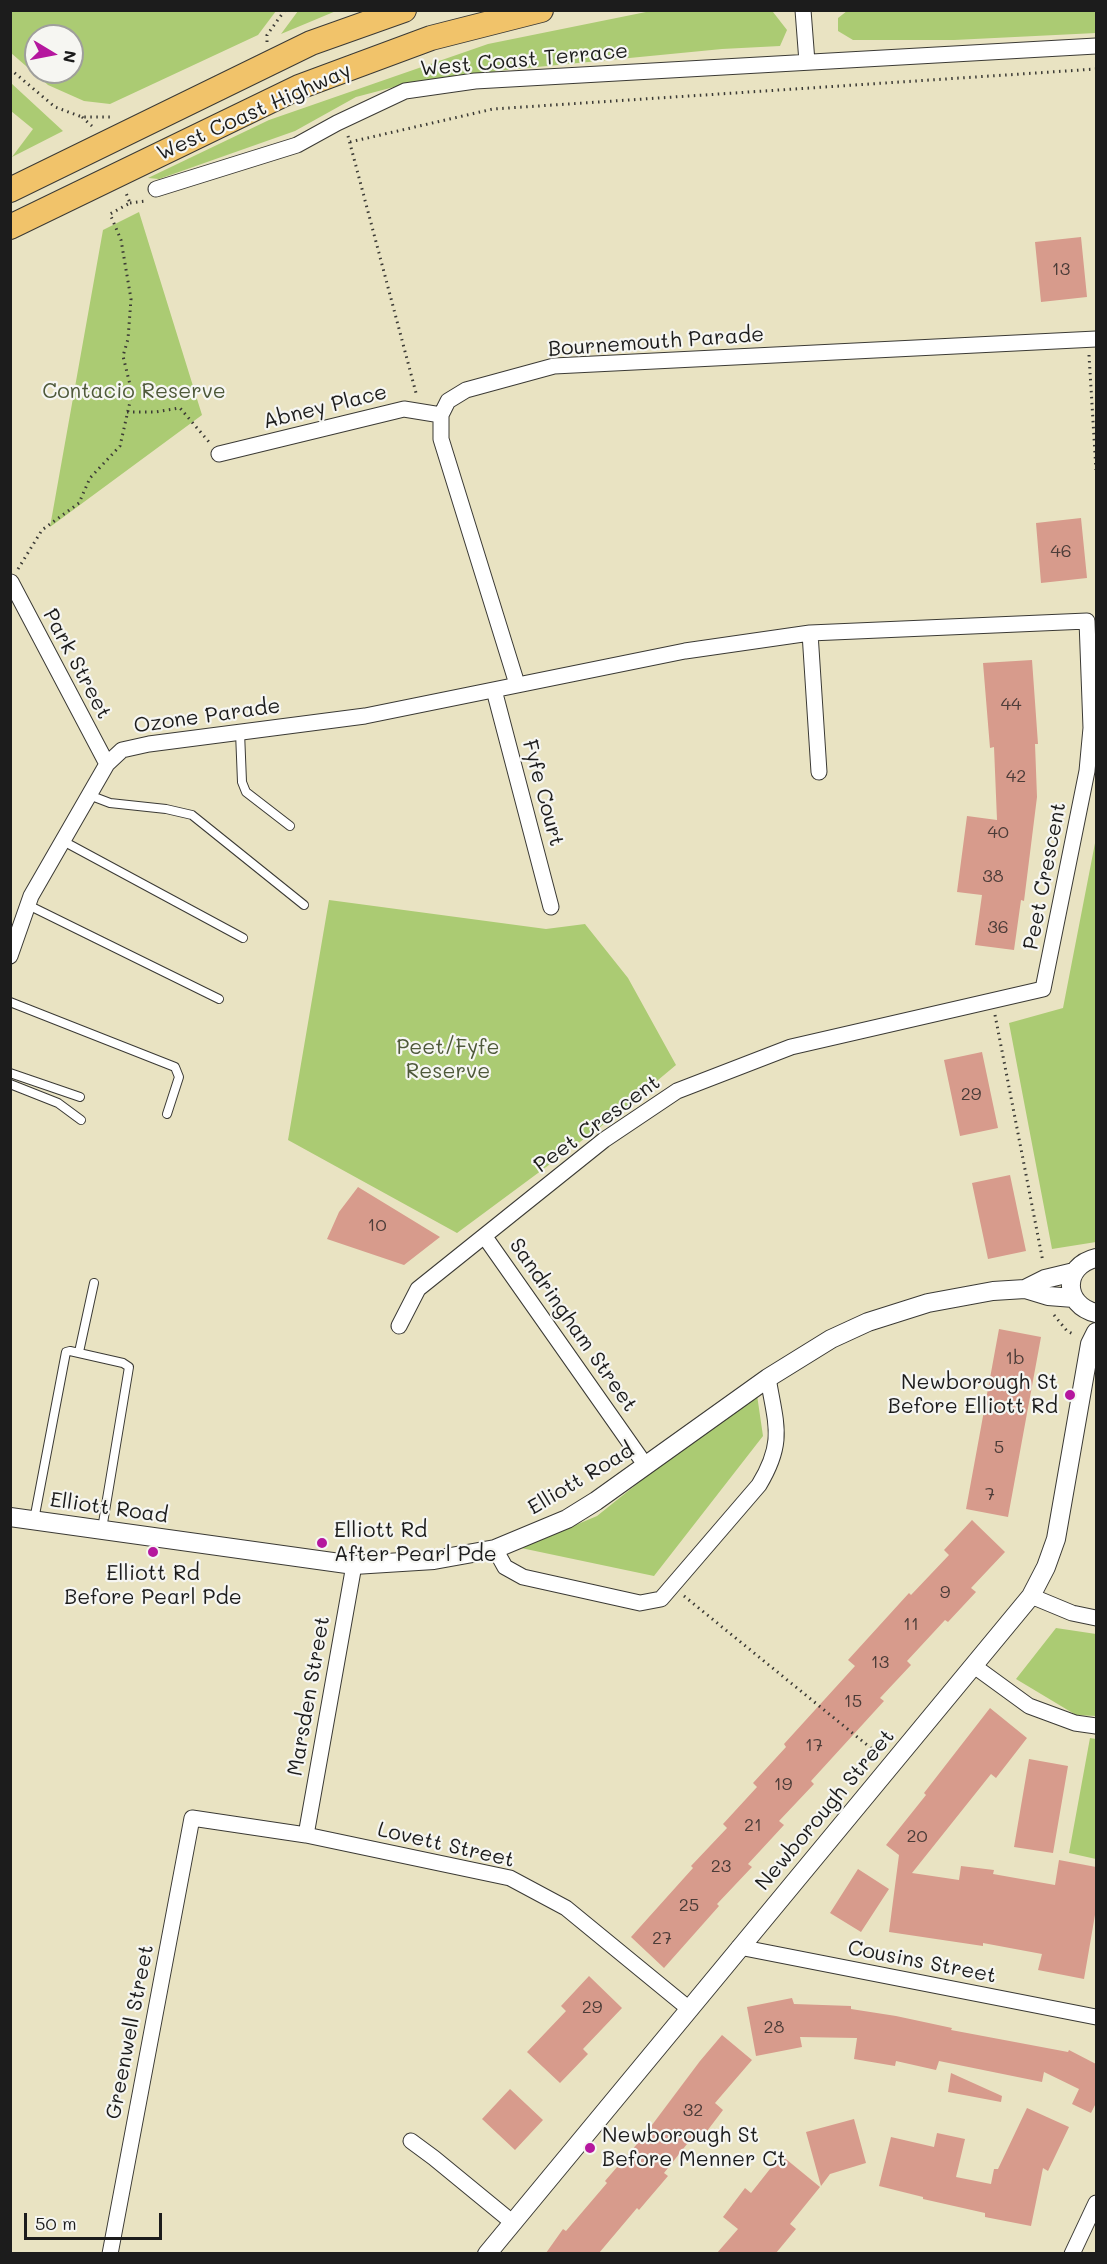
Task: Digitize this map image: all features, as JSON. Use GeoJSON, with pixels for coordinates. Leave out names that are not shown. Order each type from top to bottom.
{"type":"FeatureCollection","features":[{"type":"Feature","properties":{"kind":"highway","name":"West Coast Highway"},"geometry":{"type":"LineString","coordinates":[[10,190],[311,43],[404,10]]}},
{"type":"Feature","properties":{"kind":"highway","name":"West Coast Highway"},"geometry":{"type":"LineString","coordinates":[[10,227],[299,87],[431,38],[541,10]]}},
{"type":"Feature","properties":{"kind":"street"},"geometry":{"type":"LineString","coordinates":[[803,10],[807,62]]}},
{"type":"Feature","properties":{"kind":"street","name":"West Coast Terrace"},"geometry":{"type":"LineString","coordinates":[[156,189],[297,145],[405,91],[475,81],[1096,46]]}},
{"type":"Feature","properties":{"kind":"street","name":"Bournemouth Parade"},"geometry":{"type":"LineString","coordinates":[[441,415],[448,401],[466,390],[554,366],[1092,339]]}},
{"type":"Feature","properties":{"kind":"street","name":"Abney Place"},"geometry":{"type":"LineString","coordinates":[[219,454],[404,409],[441,415]]}},
{"type":"Feature","properties":{"kind":"street"},"geometry":{"type":"LineString","coordinates":[[441,415],[441,439],[517,684]]}},
{"type":"Feature","properties":{"kind":"street","name":"Park Street"},"geometry":{"type":"LineString","coordinates":[[11,582],[107,764]]}},
{"type":"Feature","properties":{"kind":"street","name":"Peet Crescent"},"geometry":{"type":"LineString","coordinates":[[399,1326],[418,1289],[604,1140],[677,1091],[790,1047],[1043,989],[1087,771],[1091,728],[1086,621],[810,633],[685,651],[494,690]]}},
{"type":"Feature","properties":{"kind":"street"},"geometry":{"type":"LineString","coordinates":[[810,633],[819,772]]}},
{"type":"Feature","properties":{"kind":"street","name":"Ozone Parade"},"geometry":{"type":"LineString","coordinates":[[10,956],[28,905],[107,764],[122,750],[149,744],[365,716],[494,690]]}},
{"type":"Feature","properties":{"kind":"street","name":"Fyfe Court"},"geometry":{"type":"LineString","coordinates":[[494,690],[551,907]]}},
{"type":"Feature","properties":{"kind":"street","name":"Sandringham Street"},"geometry":{"type":"LineString","coordinates":[[485,1237],[646,1466]]}},
{"type":"Feature","properties":{"kind":"street"},"geometry":{"type":"LineString","coordinates":[[1047,1288],[1074,1272],[1080,1265],[1096,1258]]}},
{"type":"Feature","properties":{"kind":"street"},"geometry":{"type":"LineString","coordinates":[[1074,1272],[1071,1289],[1084,1305]]}},
{"type":"Feature","properties":{"kind":"street","name":"Elliott Road"},"geometry":{"type":"LineString","coordinates":[[12,1518],[354,1565],[434,1560],[495,1549],[567,1519],[646,1466],[768,1378],[831,1339],[868,1322],[928,1304],[993,1291],[1047,1288],[1084,1305]]}},
{"type":"Feature","properties":{"kind":"street","name":"Newborough Street"},"geometry":{"type":"LineString","coordinates":[[487,2253],[1031,1596],[1046,1567],[1056,1539],[1093,1338],[1084,1305]]}},
{"type":"Feature","properties":{"kind":"street"},"geometry":{"type":"LineString","coordinates":[[495,1549],[505,1567],[523,1577],[640,1603],[661,1599],[759,1485],[771,1465],[776,1446],[776,1425],[768,1378]]}},
{"type":"Feature","properties":{"kind":"street","name":"Marsden Street"},"geometry":{"type":"LineString","coordinates":[[306,1835],[354,1565]]}},
{"type":"Feature","properties":{"kind":"street"},"geometry":{"type":"LineString","coordinates":[[1031,1596],[1072,1613],[1096,1618]]}},
{"type":"Feature","properties":{"kind":"street"},"geometry":{"type":"LineString","coordinates":[[974,1666],[1029,1706],[1075,1723],[1096,1726]]}},
{"type":"Feature","properties":{"kind":"street","name":"Lovett Street"},"geometry":{"type":"LineString","coordinates":[[192,1818],[306,1835],[510,1878],[566,1908],[688,2008]]}},
{"type":"Feature","properties":{"kind":"street","name":"Greenwell Street"},"geometry":{"type":"LineString","coordinates":[[110,2253],[192,1818]]}},
{"type":"Feature","properties":{"kind":"street","name":"Cousins Street"},"geometry":{"type":"LineString","coordinates":[[739,1947],[1096,2018]]}},
{"type":"Feature","properties":{"kind":"street"},"geometry":{"type":"LineString","coordinates":[[411,2141],[512,2222]]}},
{"type":"Feature","properties":{"kind":"street"},"geometry":{"type":"LineString","coordinates":[[1072,2253],[1096,2203]]}},
{"type":"Feature","properties":{"kind":"lane"},"geometry":{"type":"LineString","coordinates":[[240,732],[242,782],[246,792],[290,826]]}},
{"type":"Feature","properties":{"kind":"lane"},"geometry":{"type":"LineString","coordinates":[[89,795],[110,803],[166,808],[192,815],[304,905]]}},
{"type":"Feature","properties":{"kind":"lane"},"geometry":{"type":"LineString","coordinates":[[63,841],[243,939]]}},
{"type":"Feature","properties":{"kind":"lane"},"geometry":{"type":"LineString","coordinates":[[28,905],[219,999]]}},
{"type":"Feature","properties":{"kind":"lane"},"geometry":{"type":"LineString","coordinates":[[10,1002],[175,1067],[179,1077],[167,1114]]}},
{"type":"Feature","properties":{"kind":"lane"},"geometry":{"type":"LineString","coordinates":[[10,1073],[80,1097]]}},
{"type":"Feature","properties":{"kind":"lane"},"geometry":{"type":"LineString","coordinates":[[10,1084],[58,1103],[81,1120]]}},
{"type":"Feature","properties":{"kind":"lane"},"geometry":{"type":"LineString","coordinates":[[79,1352],[94,1283]]}},
{"type":"Feature","properties":{"kind":"lane"},"geometry":{"type":"LineString","coordinates":[[34,1520],[66,1352],[79,1352],[123,1363],[129,1367],[102,1530]]}},
{"type":"Feature","properties":{"kind":"path"},"geometry":{"type":"LineString","coordinates":[[277,40],[266,44],[267,35],[285,10]]}},
{"type":"Feature","properties":{"kind":"path"},"geometry":{"type":"LineString","coordinates":[[10,69],[56,107],[82,117],[117,117]]}},
{"type":"Feature","properties":{"kind":"path"},"geometry":{"type":"LineString","coordinates":[[350,142],[427,123],[505,108],[1096,69]]}},
{"type":"Feature","properties":{"kind":"path"},"geometry":{"type":"LineString","coordinates":[[82,117],[94,128],[102,144]]}},
{"type":"Feature","properties":{"kind":"path"},"geometry":{"type":"LineString","coordinates":[[337,123],[347,134],[350,142],[421,412]]}},
{"type":"Feature","properties":{"kind":"path"},"geometry":{"type":"LineString","coordinates":[[11,582],[42,530],[79,503],[90,478],[120,446],[132,393],[123,356],[129,339],[131,299],[121,240],[110,214],[130,203],[118,174]]}},
{"type":"Feature","properties":{"kind":"path"},"geometry":{"type":"LineString","coordinates":[[1092,339],[1090,363],[1096,470]]}},
{"type":"Feature","properties":{"kind":"path"},"geometry":{"type":"LineString","coordinates":[[1090,363],[1096,363]]}},
{"type":"Feature","properties":{"kind":"path"},"geometry":{"type":"LineString","coordinates":[[127,412],[155,412],[180,408],[219,454]]}},
{"type":"Feature","properties":{"kind":"path"},"geometry":{"type":"LineString","coordinates":[[992,1002],[1039,1237],[1050,1311],[1067,1330],[1093,1338]]}},
{"type":"Feature","properties":{"kind":"path"},"geometry":{"type":"LineString","coordinates":[[672,1587],[892,1766]]}},
{"type":"Feature","properties":{"kind":"green space"},"geometry":{"type":"Polygon","coordinates":[[[11,10],[276,11],[258,35],[110,104],[84,101],[47,84],[84,84],[84,24],[24,24],[24,64],[11,53],[11,10]]]}},
{"type":"Feature","properties":{"kind":"green space"},"geometry":{"type":"Polygon","coordinates":[[[298,10],[336,11],[281,34],[298,10]]]}},
{"type":"Feature","properties":{"kind":"green space"},"geometry":{"type":"Polygon","coordinates":[[[847,11],[1096,11],[1096,33],[954,40],[853,40],[838,31],[838,18],[847,11]]]}},
{"type":"Feature","properties":{"kind":"green space"},"geometry":{"type":"Polygon","coordinates":[[[646,12],[773,12],[787,30],[780,46],[722,49],[506,70],[409,83],[356,97],[295,131],[159,179],[148,178],[269,120],[488,44],[646,12]]]}},
{"type":"Feature","properties":{"kind":"green space"},"geometry":{"type":"Polygon","coordinates":[[[11,83],[63,131],[12,157],[33,129],[11,111],[11,83]]]}},
{"type":"Feature","properties":{"kind":"green space","name":"Contacio Reserve"},"geometry":{"type":"Polygon","coordinates":[[[139,212],[202,415],[50,527],[103,230],[139,212]]]}},
{"type":"Feature","properties":{"kind":"green space"},"geometry":{"type":"Polygon","coordinates":[[[1096,838],[1096,1242],[1052,1249],[1009,1023],[1063,1008],[1096,838]]]}},
{"type":"Feature","properties":{"kind":"green space","name":"Peet/Fyfe Reserve"},"geometry":{"type":"Polygon","coordinates":[[[329,900],[546,929],[585,924],[628,978],[676,1065],[615,1116],[457,1233],[288,1140],[329,900]]]}},
{"type":"Feature","properties":{"kind":"green space"},"geometry":{"type":"Polygon","coordinates":[[[757,1395],[763,1436],[654,1576],[521,1548],[597,1516],[658,1467],[757,1395]]]}},
{"type":"Feature","properties":{"kind":"green space"},"geometry":{"type":"Polygon","coordinates":[[[1056,1628],[1096,1634],[1096,1716],[1076,1715],[1016,1679],[1056,1628]]]}},
{"type":"Feature","properties":{"kind":"green space"},"geometry":{"type":"Polygon","coordinates":[[[1090,1738],[1096,1739],[1096,1859],[1069,1853],[1090,1738]]]}},
{"type":"Feature","properties":{"kind":"building"},"geometry":{"type":"Polygon","coordinates":[[[1081,237],[1087,297],[1041,302],[1035,242],[1081,237]]]}},
{"type":"Feature","properties":{"kind":"building"},"geometry":{"type":"Polygon","coordinates":[[[1081,518],[1087,578],[1041,583],[1036,523],[1081,518]]]}},
{"type":"Feature","properties":{"kind":"building"},"geometry":{"type":"Polygon","coordinates":[[[1032,660],[1038,744],[1035,744],[1037,797],[1024,901],[1021,900],[1014,950],[975,945],[982,895],[957,892],[967,816],[997,820],[994,747],[990,748],[983,663],[1032,660]]]}},
{"type":"Feature","properties":{"kind":"building"},"geometry":{"type":"Polygon","coordinates":[[[982,1052],[998,1128],[960,1136],[944,1060],[982,1052]]]}},
{"type":"Feature","properties":{"kind":"building"},"geometry":{"type":"Polygon","coordinates":[[[1010,1175],[1026,1251],[988,1259],[972,1183],[1010,1175]]]}},
{"type":"Feature","properties":{"kind":"building"},"geometry":{"type":"Polygon","coordinates":[[[358,1187],[440,1237],[404,1265],[327,1239],[339,1212],[358,1187]]]}},
{"type":"Feature","properties":{"kind":"building"},"geometry":{"type":"Polygon","coordinates":[[[999,1329],[1041,1337],[1008,1517],[966,1509],[999,1329]]]}},
{"type":"Feature","properties":{"kind":"building"},"geometry":{"type":"Polygon","coordinates":[[[972,1520],[1005,1552],[971,1588],[976,1592],[948,1622],[945,1620],[907,1661],[911,1665],[880,1698],[884,1701],[811,1781],[814,1784],[779,1821],[784,1825],[748,1864],[752,1867],[717,1904],[719,1906],[664,1968],[631,1937],[693,1868],[691,1866],[727,1828],[723,1824],[757,1787],[753,1783],[786,1747],[784,1744],[855,1666],[848,1660],[909,1593],[911,1595],[949,1555],[944,1550],[972,1520]]]}},
{"type":"Feature","properties":{"kind":"building"},"geometry":{"type":"Polygon","coordinates":[[[990,1708],[1027,1738],[996,1778],[991,1774],[912,1873],[959,1880],[961,1866],[994,1870],[993,1874],[1055,1885],[1059,1860],[1096,1867],[1096,1909],[1084,1979],[1038,1970],[1042,1954],[983,1943],[983,1946],[889,1932],[899,1855],[886,1845],[990,1708]]]}},
{"type":"Feature","properties":{"kind":"building"},"geometry":{"type":"Polygon","coordinates":[[[1029,1759],[1068,1766],[1053,1853],[1014,1847],[1029,1759]]]}},
{"type":"Feature","properties":{"kind":"building"},"geometry":{"type":"Polygon","coordinates":[[[858,1869],[889,1889],[861,1932],[830,1913],[858,1869]]]}},
{"type":"Feature","properties":{"kind":"building"},"geometry":{"type":"Polygon","coordinates":[[[589,1976],[622,2008],[583,2049],[588,2054],[560,2083],[527,2052],[566,2011],[561,2006],[589,1976]]]}},
{"type":"Feature","properties":{"kind":"building"},"geometry":{"type":"Polygon","coordinates":[[[792,1998],[794,2004],[851,2006],[851,2009],[896,2016],[952,2028],[951,2030],[1068,2052],[1069,2050],[1096,2064],[1096,2103],[1091,2113],[1072,2104],[1079,2089],[1044,2072],[1042,2082],[939,2061],[936,2070],[896,2061],[895,2066],[854,2059],[857,2038],[800,2037],[802,2047],[756,2056],[747,2007],[792,1998]]]}},
{"type":"Feature","properties":{"kind":"building"},"geometry":{"type":"Polygon","coordinates":[[[722,2035],[752,2060],[715,2103],[723,2110],[701,2139],[695,2134],[664,2173],[668,2176],[599,2253],[546,2253],[563,2229],[566,2231],[607,2183],[605,2181],[643,2137],[722,2035]]]}},
{"type":"Feature","properties":{"kind":"building"},"geometry":{"type":"Polygon","coordinates":[[[951,2073],[1002,2096],[1001,2102],[948,2092],[951,2073]]]}},
{"type":"Feature","properties":{"kind":"building"},"geometry":{"type":"Polygon","coordinates":[[[510,2089],[543,2120],[515,2150],[482,2119],[510,2089]]]}},
{"type":"Feature","properties":{"kind":"building"},"geometry":{"type":"Polygon","coordinates":[[[1027,2108],[1069,2127],[1048,2171],[1043,2168],[1031,2226],[985,2217],[985,2213],[879,2186],[891,2137],[934,2147],[937,2133],[965,2139],[956,2177],[991,2184],[994,2169],[998,2169],[1027,2108]]]}},
{"type":"Feature","properties":{"kind":"building"},"geometry":{"type":"Polygon","coordinates":[[[854,2119],[866,2163],[830,2174],[821,2186],[806,2132],[854,2119]]]}},
{"type":"Feature","properties":{"kind":"building"},"geometry":{"type":"Polygon","coordinates":[[[781,2155],[820,2187],[790,2224],[796,2229],[776,2253],[717,2253],[738,2229],[723,2217],[745,2188],[751,2193],[781,2155]]]}},
{"type":"Feature","properties":{"kind":"place","name":"Newborough St Before Elliott Rd"},"geometry":{"type":"Point","coordinates":[1070,1395]}},
{"type":"Feature","properties":{"kind":"place","name":"Elliott Rd After Pearl Pde"},"geometry":{"type":"Point","coordinates":[322,1543]}},
{"type":"Feature","properties":{"kind":"place","name":"Elliott Rd Before Pearl Pde"},"geometry":{"type":"Point","coordinates":[153,1552]}},
{"type":"Feature","properties":{"kind":"place","name":"Newborough St Before Menner Ct"},"geometry":{"type":"Point","coordinates":[590,2148]}}]}
